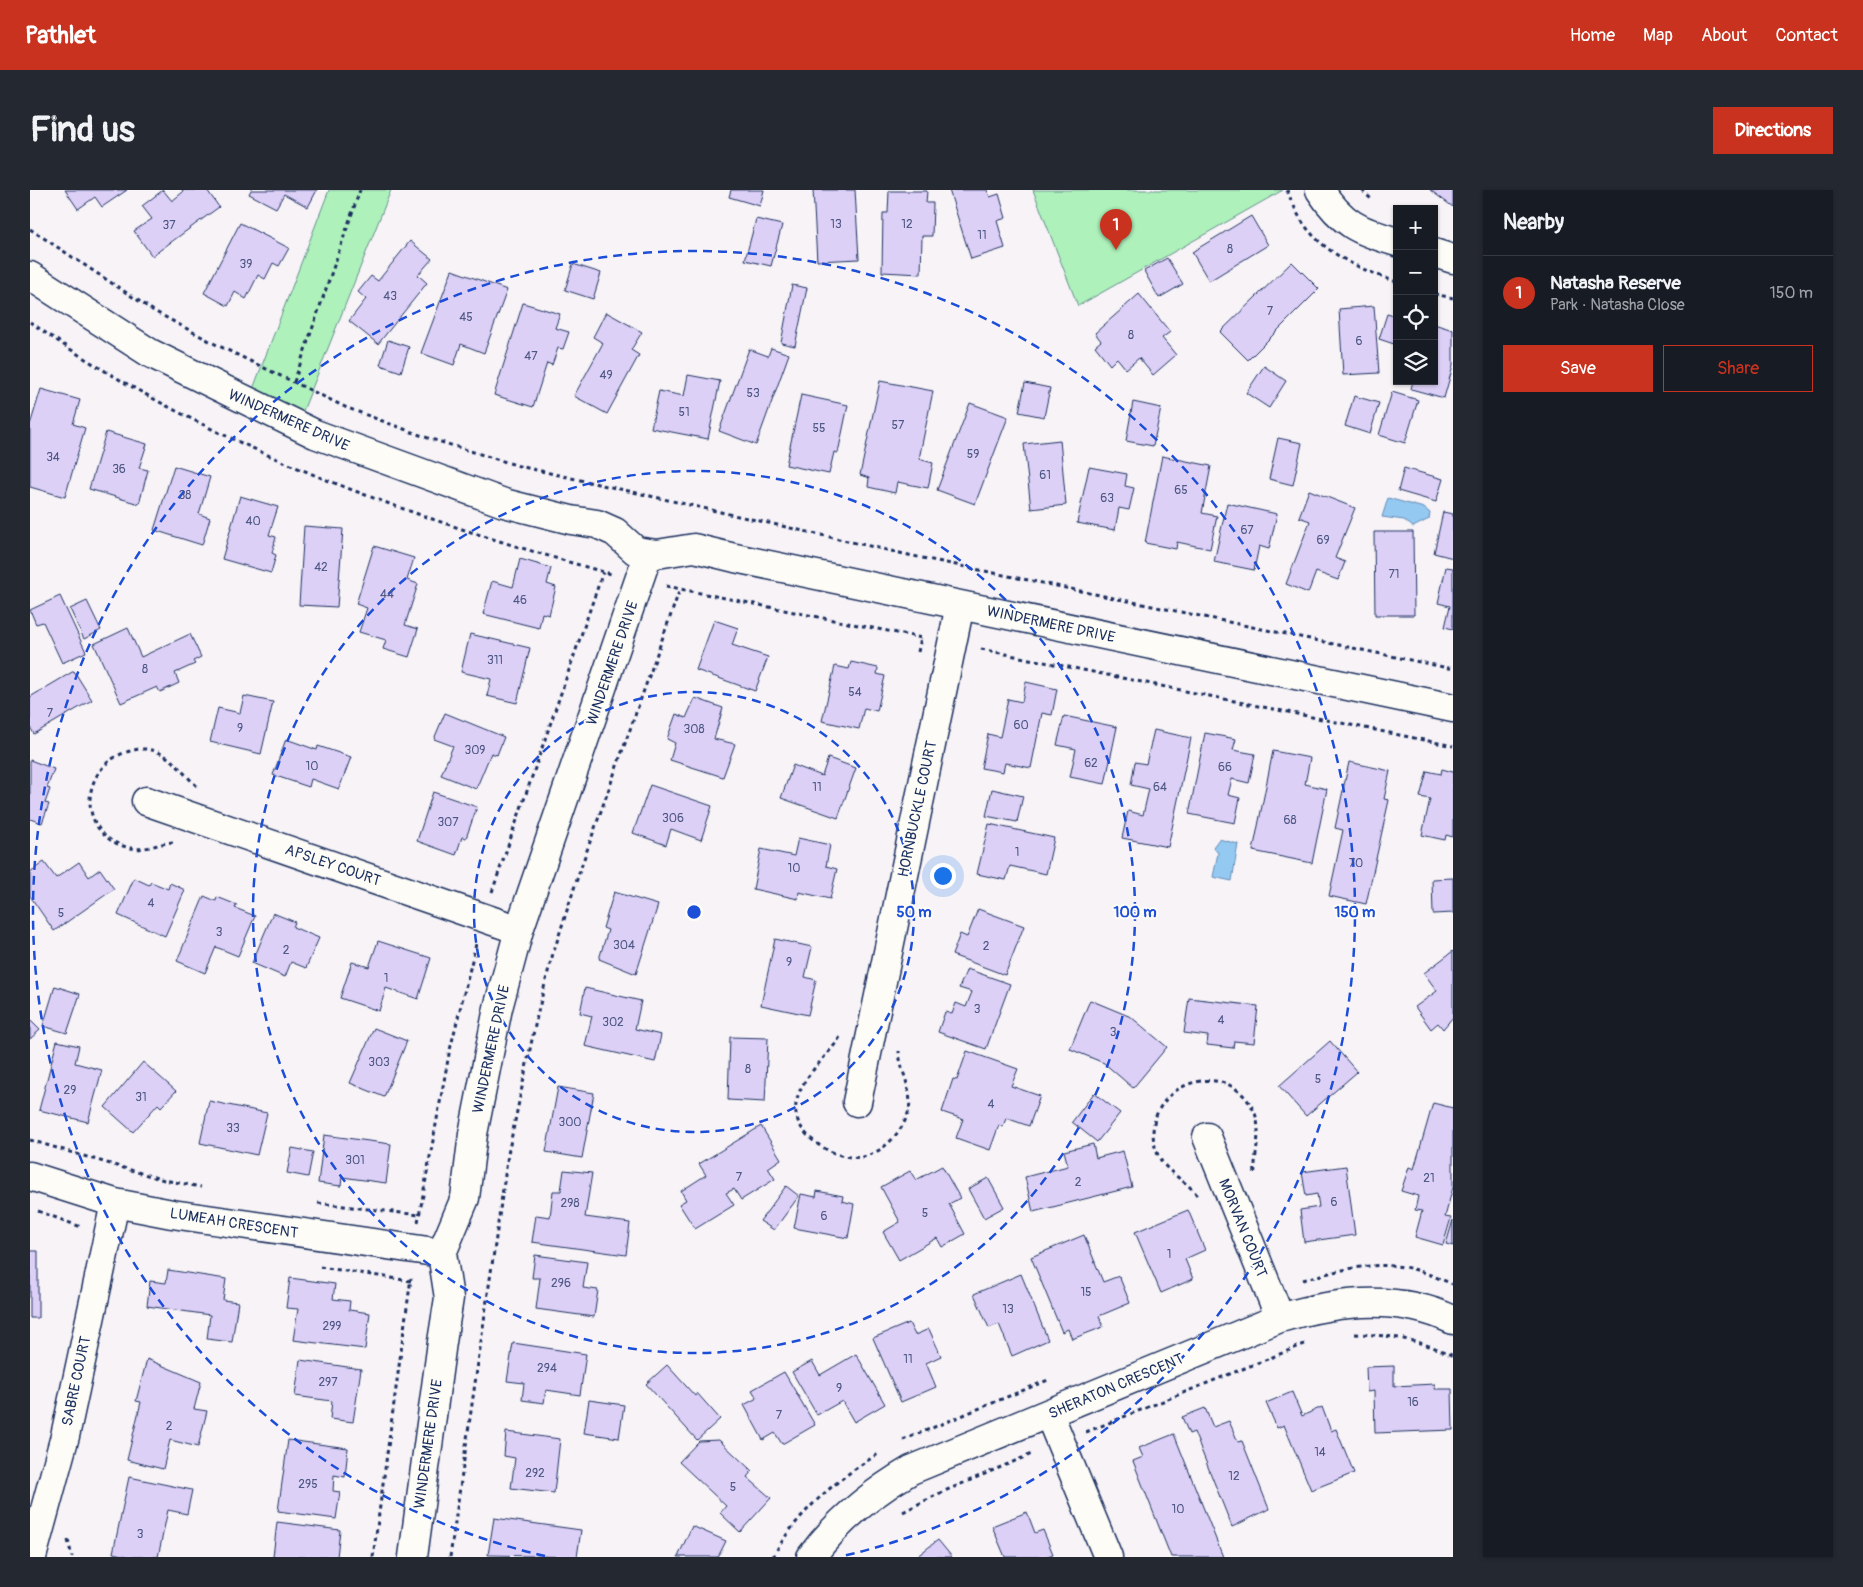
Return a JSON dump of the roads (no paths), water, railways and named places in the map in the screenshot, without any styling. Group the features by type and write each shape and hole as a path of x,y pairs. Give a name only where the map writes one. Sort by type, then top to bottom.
{"street":[{"path":"1320,190 1332,208 1345,222 1361,231 1393,241"},
{"path":"1438,254 1453,259"},
{"name":"WINDERMERE DRIVE","path":"30,276 150,352 316,434 504,503 597,524 615,532 630,547 648,554 685,549 704,550 1453,708"},
{"name":"WINDERMERE DRIVE","path":"413,1557 448,1311 449,1298 442,1253 465,1198 468,1164 498,1008 520,930 648,554"},
{"name":"HORNBUCKLE COURT","path":"856,1102 960,605"},
{"name":"APSLEY COURT","path":"146,801 520,930"},
{"name":"MORVAN COURT","path":"1207,1137 1280,1318"},
{"name":"LUMEAH CRESCENT","path":"30,1176 115,1203 224,1223 442,1253"},
{"name":"SABRE COURT","path":"32,1557 65,1436 115,1203"},
{"name":"SHERATON CRESCENT","path":"811,1557 837,1524 884,1486 911,1470 1280,1318 1336,1305 1390,1302 1430,1310 1453,1320"},
{"path":"1050,1414 1108,1557"}],"water":[{"path":"1388,498 1424,508 1430,513 1429,519 1413,527 1404,520 1382,517"},
{"path":"1219,839 1238,844 1232,881 1213,877 1218,853 1213,847"}],"place":[{"name":"Natasha Reserve","path":"1116,250"}]}
